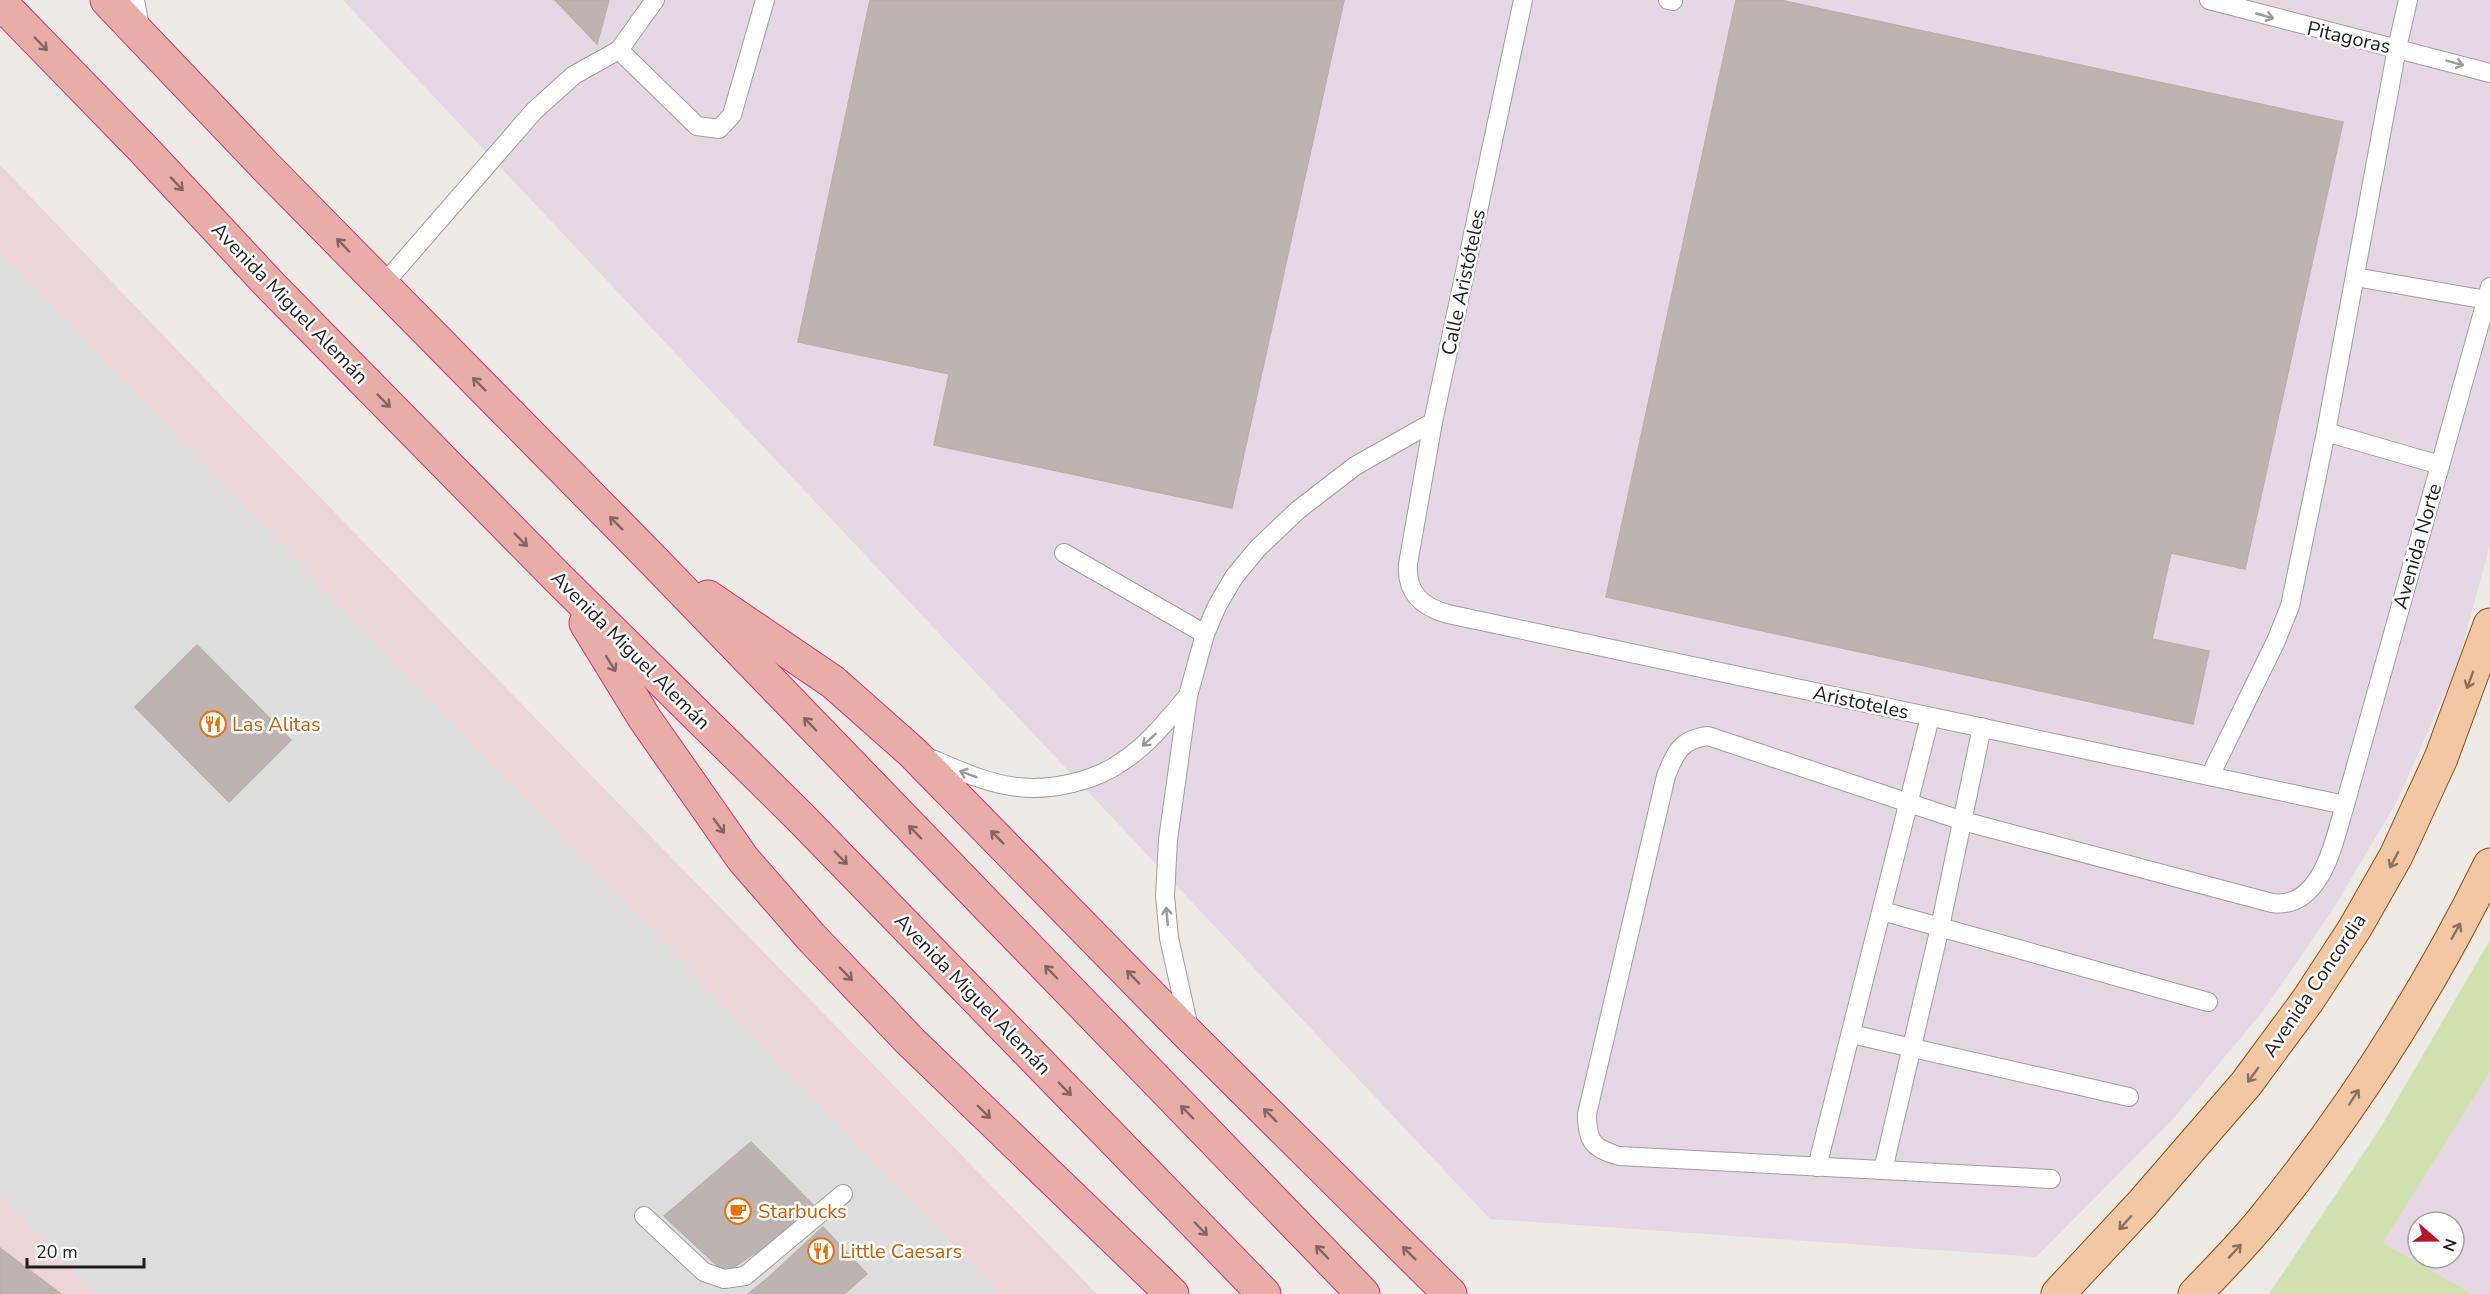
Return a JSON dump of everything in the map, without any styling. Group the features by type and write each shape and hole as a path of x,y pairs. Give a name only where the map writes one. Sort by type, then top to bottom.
{"highway":[{"path":"107,0 382,286 651,558 1363,1294"},
{"name":"Avenida Miguel Alemán","path":"0,2 145,151 270,285 558,578 800,817 1264,1294"},
{"path":"651,558 834,682 912,752 1190,1036 1450,1294"},
{"path":"558,578 645,719 743,859 811,937 910,1041 1172,1294"}],"main road":[{"name":"Avenida Concordia","path":"2058,1294 2142,1204 2246,1084 2308,1000 2355,928 2396,856 2441,758 2490,625"},
{"path":"2195,1294 2262,1221 2344,1113 2410,1011 2490,865"}],"lane":[{"path":"135,0 142,37"},
{"path":"382,286 534,111 574,75 619,50 655,0"},
{"path":"619,50 697,126 719,129 732,115 765,0"},
{"name":"Calle Aristóteles","path":"1408,564 1433,422 1523,0"},
{"name":"Pitagoras","path":"2209,0 2282,21 2490,73"},
{"path":"2210,776 2276,642 2290,606 2326,432 2397,48 2408,0"},
{"path":"2355,277 2488,294"},
{"name":"Avenida Norte","path":"1817,1167 1619,1156 1601,1151 1591,1141 1587,1129 1587,1114 1666,776 1672,759 1682,745 1694,737 1708,736 1963,821 2281,904 2299,900 2310,890 2319,876 2328,857 2345,805 2488,294"},
{"path":"1190,1036 1169,938 1165,896 1168,840 1188,696 1205,634 1217,606 1234,578 1258,548 1298,510 1355,466 1433,422"},
{"path":"2326,432 2440,465"},
{"path":"1064,553 1205,634"},
{"name":"Aristoteles","path":"1408,564 1407,576 1411,590 1418,600 1431,609 2345,805"},
{"path":"912,752 978,777 1018,787 1059,785 1089,777 1122,763 1156,732 1188,696"},
{"path":"1930,717 1817,1167 2051,1179"},
{"path":"1883,1170 1940,927 1982,727"},
{"path":"1882,911 2208,1002"},
{"path":"1851,1034 2129,1097"},
{"path":"644,1216 704,1272 724,1279 745,1276 843,1194"}],"shaded area":[{"path":"343,0 2490,0 2490,545 2457,666 2397,801 2332,911 2263,1011 2172,1120 2036,1257 1490,1219"},
{"path":"0,165 230,405 1097,1294 0,1294"},
{"path":"0,251 1001,1294 97,1294 0,1196"},
{"path":"2490,1072 2490,1294 2473,1294 2431,1270 2466,1270 2466,1210 2406,1210 2406,1256 2383,1243"}],"green space":[{"path":"2490,940 2490,1072 2383,1243 2406,1256 2406,1270 2431,1270 2473,1294 2269,1294 2381,1127"}],"building":[{"path":"555,0 609,0 597,44"},
{"path":"870,0 1344,0 1232,508 934,445 949,374 798,342"},
{"path":"1736,0 1780,0 2343,122 2245,569 2171,553 2152,639 2209,651 2193,724 1606,597"},
{"name":"Las Alitas","path":"197,645 291,740 229,802 135,707"},
{"name":"Starbucks","path":"751,1142 813,1205 764,1247 725,1273 664,1216"},
{"name":"Little Caesars","path":"823,1227 867,1274 844,1294 748,1294 769,1277"},
{"path":"0,1248 61,1294 0,1294"}],"place":[{"name":"Las Alitas","path":"213,724"},
{"name":"Starbucks","path":"738,1211"},
{"name":"Little Caesars","path":"821,1251"}]}
